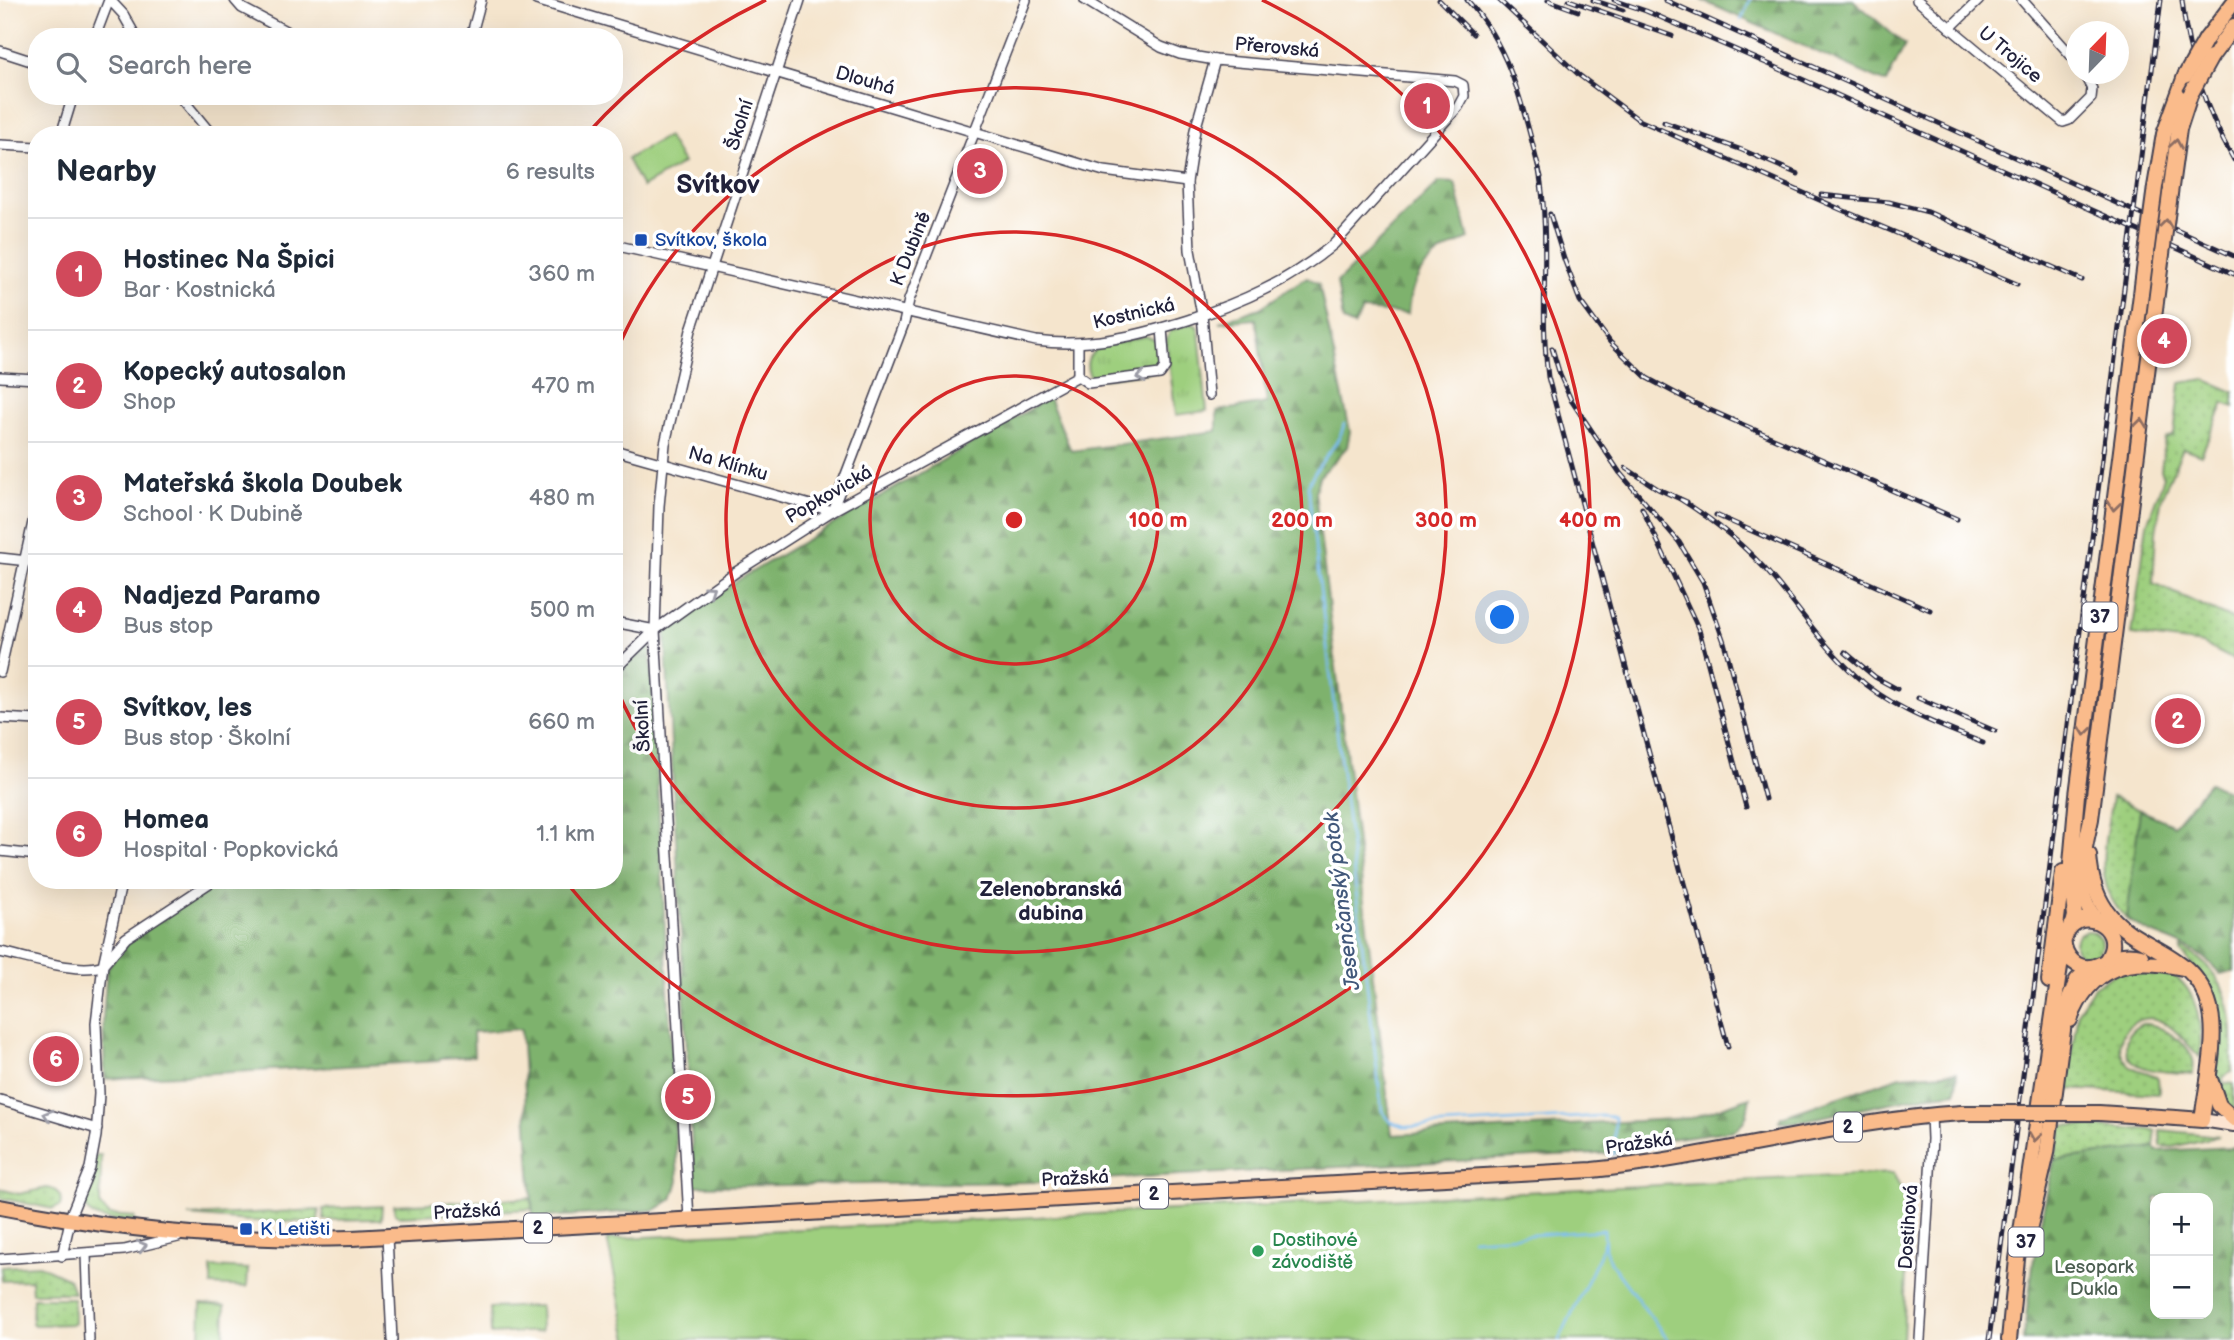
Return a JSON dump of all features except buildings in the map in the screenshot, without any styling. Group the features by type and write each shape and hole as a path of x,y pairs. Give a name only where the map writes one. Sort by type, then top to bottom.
{"main road":[{"name":"37","path":"2044,1080 2054,936 2077,795 2147,247 2164,134 2185,76 2206,39 2234,2"},
{"name":"37","path":"2111,937 2107,928 2089,911 2081,880 2170,194 2179,129 2190,95 2211,57 2234,26"},
{"name":"37","path":"2009,1340 2017,1259 2064,945 2067,931 2075,916 2070,875 2077,795"},
{"path":"2091,819 2090,871 2106,911 2131,935 2164,950 2185,969 2198,982 2210,1006 2212,1031 2202,1121"},
{"path":"2073,924 2086,919 2099,922"},
{"path":"2111,937 2125,944 2160,953 2185,969"},
{"path":"2106,959 2112,948 2111,937"},
{"path":"2064,945 2067,956 2075,964 2091,967"},
{"path":"2106,959 2118,955 2137,955 2167,961 2185,969"},
{"name":"37","path":"2013,1311 2047,1153 2069,997 2080,977 2106,959"},
{"path":"2060,1055 2077,1002 2102,976 2115,968 2135,962 2165,964 2185,969"},
{"path":"2208,1071 2213,1094 2219,1105 2234,1119"},
{"name":"Pražská","path":"0,1207 69,1220 197,1235 307,1239 1592,1170 1695,1156 1874,1122 1962,1113 2086,1113 2176,1118 2234,1125"}],"street":[{"path":"99,28 110,0 131,28"},
{"path":"235,0 242,8 280,28"},
{"path":"473,28 481,0"},
{"name":"Dlouhá","path":"536,0 1104,171 1187,182"},
{"name":"Školní","path":"689,1219 655,630 656,535 663,463 681,366 800,0"},
{"name":"K Dubině","path":"832,511 907,313 909,300 1026,0"},
{"name":"Přerovská","path":"1085,0 1161,47 1180,54 1215,60 1455,81 1464,87 1463,99"},
{"name":"U Trojice","path":"1917,0 2063,122 2069,120 2091,98 2089,84"},
{"path":"1950,28 1979,0"},
{"path":"2022,0 2066,49"},
{"path":"0,51 28,60"},
{"path":"1209,395 1202,315 1190,250 1187,182 1195,130 1215,60"},
{"name":"Kostnická","path":"623,247 1036,341 1078,344 1113,340 1162,328 1252,297 1277,285 1314,261 1334,244 1463,99"},
{"path":"64,126 70,105"},
{"path":"187,105 205,126"},
{"path":"0,145 28,147"},
{"path":"1078,344 1078,376 1088,383 1160,374 1165,367 1162,328"},
{"name":"Popkovická","path":"623,661 655,630 736,572 832,511 1078,376"},
{"path":"0,377 28,379"},
{"name":"Na Klínku","path":"623,452 832,511"},
{"path":"0,673 28,547"},
{"path":"0,558 28,561"},
{"path":"623,624 655,630"},
{"path":"0,718 28,720"},
{"path":"0,851 28,854"},
{"path":"62,1256 69,1220 90,1168 97,1129 99,1094 96,1023 103,965 120,889"},
{"path":"0,952 94,969 103,965 126,938 200,889"},
{"path":"0,1100 97,1129"},
{"name":"Dostihová","path":"1920,1340 1932,1139 1931,1115"},
{"path":"0,1259 124,1250 175,1237 197,1235"},
{"path":"387,1236 392,1340"},
{"path":"86,1254 89,1340"}],"green space":[{"path":"1701,0 1853,0 1905,45 1886,83"},
{"path":"667,136 683,163 642,187 627,159"},
{"path":"1439,182 1455,183 1469,239 1444,251 1425,266 1413,287 1408,314 1362,310 1354,326 1343,321 1337,282"},
{"path":"1307,277 1319,284 1350,431 1347,447 1319,477 1315,492 1392,1135 1691,1118 1750,1097 1742,1123 1735,1130 1669,1139 1616,1153 1041,1182 694,1186 665,628 743,577 1049,398 1071,451 1217,431 1217,411 1267,403 1256,319 1219,322 1260,308"},
{"path":"1191,323 1197,326 1199,332 1207,411 1176,415 1166,341 1170,331"},
{"path":"1146,336 1159,342 1161,364 1158,371 1099,379 1090,376 1087,365 1089,357 1096,350"},
{"path":"2204,379 2234,392 2234,407 2224,403 2201,455 2183,448 2162,496 2156,532 2153,583 2234,620 2234,660 2203,644 2132,635 2147,524 2164,477 2161,470 2165,439 2174,435 2180,383"},
{"path":"650,641 678,1181 672,1199 655,1210 533,1218 521,1029 473,1032 474,1056 440,1058 439,1061 105,1079 103,1016 107,970 118,951 141,930 203,889 623,889 623,667"},
{"path":"2209,783 2233,793 2234,972 2220,974 2198,954 2127,919 2140,810 2174,825"},
{"path":"2112,797 2140,810 2127,919 2115,906 2104,877 2104,846"},
{"path":"2088,931 2097,935 2101,944 2097,953 2088,957 2079,953 2075,944 2079,935"},
{"path":"2182,948 2212,971 2227,1000 2232,1034 2232,1071 2223,1078 2223,1083 2234,1084 2234,1110 2222,1096 2215,1079 2206,994 2197,972 2181,952"},
{"path":"2124,968 2163,971 2184,985 2191,995 2199,1020 2200,1057 2168,1026 2147,1018 2132,1024 2126,1030 2120,1044 2121,1052 2132,1067 2158,1078 2159,1094 2066,1089 2078,1011 2094,987"},
{"path":"2142,1024 2155,1026 2178,1039 2193,1059 2193,1074 2152,1070 2134,1062 2128,1055 2126,1042 2131,1032"},
{"path":"1957,1072 1956,1092 1796,1122 1779,1121 1781,1117 1901,1076"},
{"path":"2063,1125 2156,1130 2154,1147 2054,1160"},
{"path":"2160,1130 2219,1136 2173,1147 2161,1146"},
{"name":"Lesopark Dukla","path":"2154,1147 2157,1151 2234,1147 2234,1340 2023,1340 2036,1243 2054,1160"},
{"path":"96,1155 101,1155 100,1206 110,1215 134,1217 136,1223 102,1219 88,1212 83,1197"},
{"name":"Dostihové závodiště","path":"1893,1173 1909,1206 1903,1340 628,1340 607,1239"},
{"path":"47,1188 58,1194 61,1199 60,1206 53,1209 0,1198 0,1189 19,1194"},
{"path":"531,1198 532,1209 400,1216 395,1214 394,1205"},
{"path":"382,1206 381,1219 324,1220 323,1209"},
{"path":"319,1210 318,1222 249,1221 188,1216"},
{"path":"39,1265 69,1279 74,1293 32,1293 31,1280 2,1281 1,1267"},
{"path":"211,1267 248,1269 247,1287 211,1285"},
{"path":"33,1298 73,1298 74,1324 34,1325"},
{"path":"201,1304 225,1306 224,1340 200,1340"},
{"path":"540,1306 541,1331 491,1334 490,1308"}],"waterway":[{"name":"Jesenčanský potok","path":"1741,20 1750,0"},
{"name":"Jesenčanský potok","path":"1344,424 1308,486 1382,1111 1391,1122 1407,1127 1615,1117 1614,1155"},
{"name":"Jesenčanský potok","path":"1472,1239 1604,1230 1605,1249 1610,1262 1668,1340"},
{"path":"1559,1340 1604,1241"}],"railway":[{"path":"1439,0 1473,34"},
{"path":"1467,0 1483,19 1506,61 1522,106 1541,177"},
{"path":"1499,0 1579,75 1639,120 2017,284"},
{"path":"1548,0 1578,11"},
{"path":"1569,0 1672,36"},
{"path":"1593,0 1623,10"},
{"path":"1614,0 1646,11 1773,66 2234,274"},
{"path":"1665,0 2234,256"},
{"path":"1989,1340 2161,0"},
{"path":"2182,0 2199,83 2214,122 2234,160"},
{"path":"1664,122 1742,150 1798,174"},
{"path":"1539,170 1544,221 1544,325 1548,377 1728,1047"},
{"path":"1821,195 1889,202 1928,212 2082,280"},
{"path":"1550,214 1580,301 1610,342 1647,378 1694,403 1957,519"},
{"path":"1552,348 1571,400 1620,473 1679,542 1703,582 1724,642 1765,799"},
{"path":"1626,468 1658,489 1687,502"},
{"path":"1680,499 1718,525 1752,555 1833,653 1870,688 1916,715 1983,743"},
{"path":"1642,508 1699,630 1746,807"},
{"path":"1716,515 1930,610"},
{"path":"1845,652 1875,677 1897,689"},
{"path":"1918,698 1995,731"}],"place":[{"name":"Hostinec Na Špici","path":"1427,106"},
{"name":"Mateřská škola Doubek","path":"980,171"},
{"name":"Svítkov, škola","path":"641,240"},
{"name":"Nadjezd Paramo","path":"2164,341"},
{"name":"Kopecký autosalon","path":"2178,721"},
{"name":"Homea","path":"56,1059"},
{"name":"Svítkov, les","path":"688,1097"},
{"name":"K Letišti","path":"246,1229"},
{"name":"Dostihové závodiště","path":"1258,1251"}],"district":[{"name":"Svítkov","path":"718,185"},
{"name":"Zelenobranská dubina","path":"1051,901"}]}
